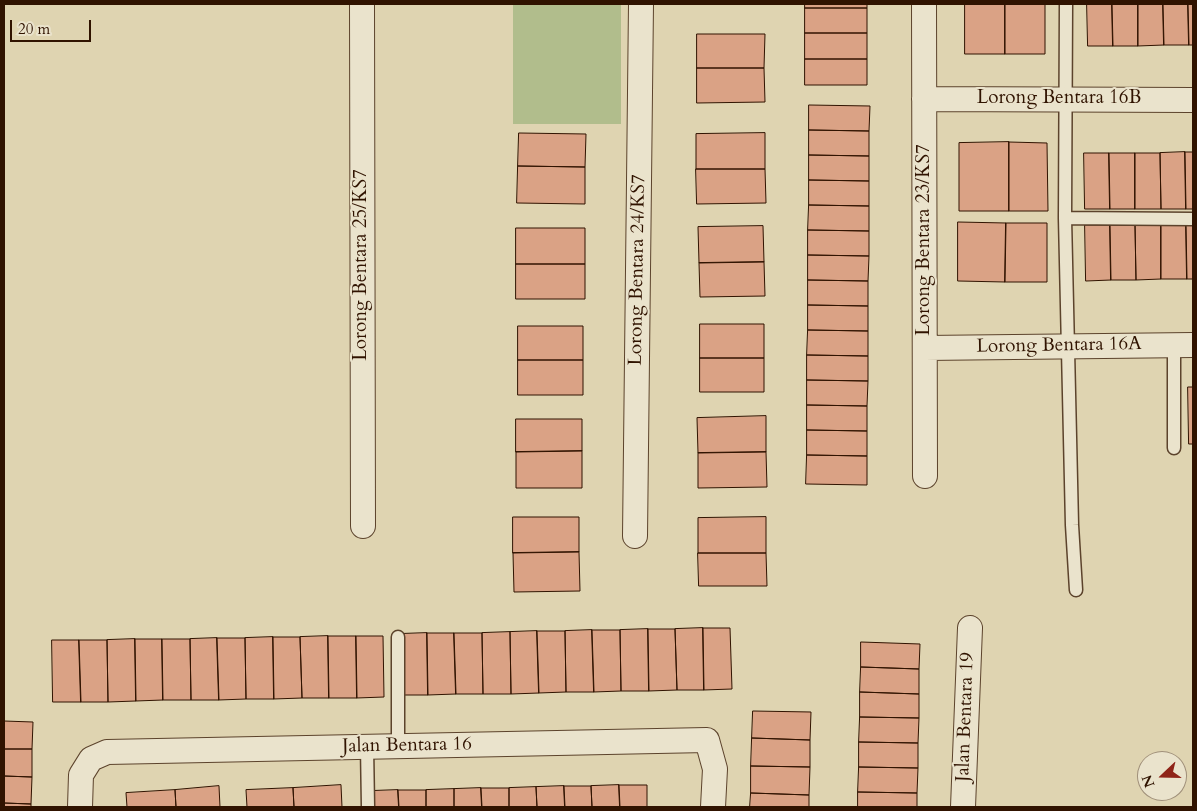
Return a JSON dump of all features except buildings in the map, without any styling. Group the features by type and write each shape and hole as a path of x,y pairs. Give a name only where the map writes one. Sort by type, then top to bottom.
{"street":[{"name":"Lorong Bentara 25/KS7","path":"362,4 363,526"},
{"name":"Lorong Bentara 24/KS7","path":"635,536 641,4"},
{"name":"Lorong Bentara 23/KS7","path":"924,4 925,476"},
{"name":"Lorong Bentara 16B","path":"924,99 1193,100"},
{"name":"Lorong Bentara 16A","path":"925,348 1184,345"},
{"name":"Jalan Bentara 19","path":"963,807 970,628"},
{"name":"Jalan Bentara 16","path":"80,807 81,775 91,759 107,752 707,740 715,769 713,807"}],"lane":[{"path":"1066,4 1065,218 1072,525 1076,590"},
{"path":"1065,218 1193,219"},
{"path":"1174,448 1184,345"},
{"path":"398,637 398,746"},
{"path":"367,746 368,807"}],"green space":[{"path":"513,4 621,4 621,124 513,124"}]}
